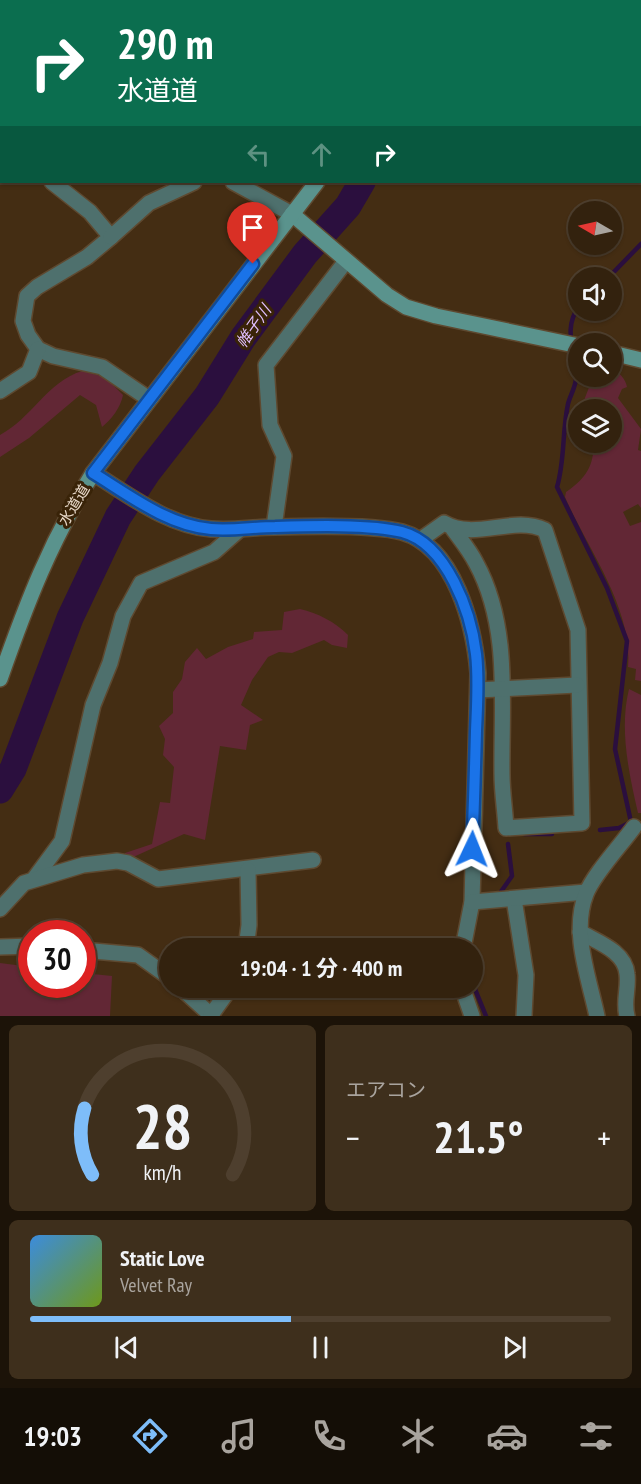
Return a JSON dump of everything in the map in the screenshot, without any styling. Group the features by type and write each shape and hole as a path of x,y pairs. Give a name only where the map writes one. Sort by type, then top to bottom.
{"street":[{"path":"53,183 90,212 111,237"},
{"path":"149,399 102,367 53,356 38,350 28,335 23,321 27,296 37,287 87,257 149,203 192,183"},
{"path":"235,183 292,214 387,295 406,306 436,316 568,344"},
{"name":"水道道","path":"0,679 43,564 62,523 93,473 316,183"},
{"path":"274,527 284,456 270,425 266,365 343,259"},
{"path":"0,391 29,372 38,350"},
{"path":"622,355 641,360"},
{"path":"93,473 157,512 186,524 211,530 274,527 380,529 403,532 420,540 451,573 466,611 476,651 478,690 470,869 472,902 465,938"},
{"path":"420,540 444,523 453,529 477,563 489,594 499,634 503,689 502,776 506,828 582,823 580,708 577,685 578,630 545,530 533,524 453,529"},
{"path":"34,879 62,841 93,705 110,663 123,616 134,593 141,583 214,552 240,529"},
{"path":"478,690 577,685"},
{"path":"597,1016 580,932 580,913 586,892 634,827"},
{"path":"0,909 24,883 83,865 117,861 128,863 158,879 248,870 313,860"},
{"path":"247,938 248,870"},
{"path":"472,902 586,892"},
{"path":"514,898 526,975 524,1016"},
{"path":"580,932 620,955 627,973 624,1004 627,1016"},
{"path":"0,947 18,946"},
{"path":"96,951 138,955 159,970"},
{"path":"192,998 211,1016 223,998"},
{"path":"466,998 472,1016"}],"shaded area":[{"path":"82,371 105,377 123,395 118,409 109,421 102,427 96,405 80,395 29,438 0,457 0,435 11,428 59,383"},
{"path":"622,376 627,387 622,389 619,399 585,399 589,387 622,387"},
{"path":"622,403 641,429 638,450 641,451 641,508 638,504 623,512 630,526 641,522 641,681 635,680 636,669 628,667 628,645 624,623 616,601 565,497 566,492 587,472 593,453 622,453"},
{"path":"300,609 326,619 343,630 348,635 347,648 332,645 324,640 292,653 279,652 268,657 252,680 241,705 263,720 250,725 246,750 220,746 205,840 184,834 125,859 125,853 152,844 160,802 170,803 174,767 163,755 165,739 159,726 173,713 173,692 182,679 185,662 197,648 206,659 228,647 253,639 254,632 282,630 284,612"},
{"path":"629,689 641,695 641,813 638,813 626,751 625,720"},
{"path":"0,963 18,965 18,998 96,998 96,974 112,976 110,1016 0,1016"}],"waterway":[{"name":"帷子川","path":"0,790 13,769 70,618 118,517 147,473 207,396 243,338 305,254 348,206 361,183"},
{"path":"619,267 641,244"},
{"path":"572,321 571,341 576,381 566,414 557,487 607,588 627,641 615,749 631,822 619,828 600,830"},
{"path":"524,834 552,834"},
{"path":"500,893 512,876 508,844"},
{"path":"479,998 486,1016"}],"route":[{"path":"253,264 93,473 157,512 186,524 211,530 274,527 380,529 403,532 420,540 451,573 466,611 476,651 478,690 472,849"}]}
